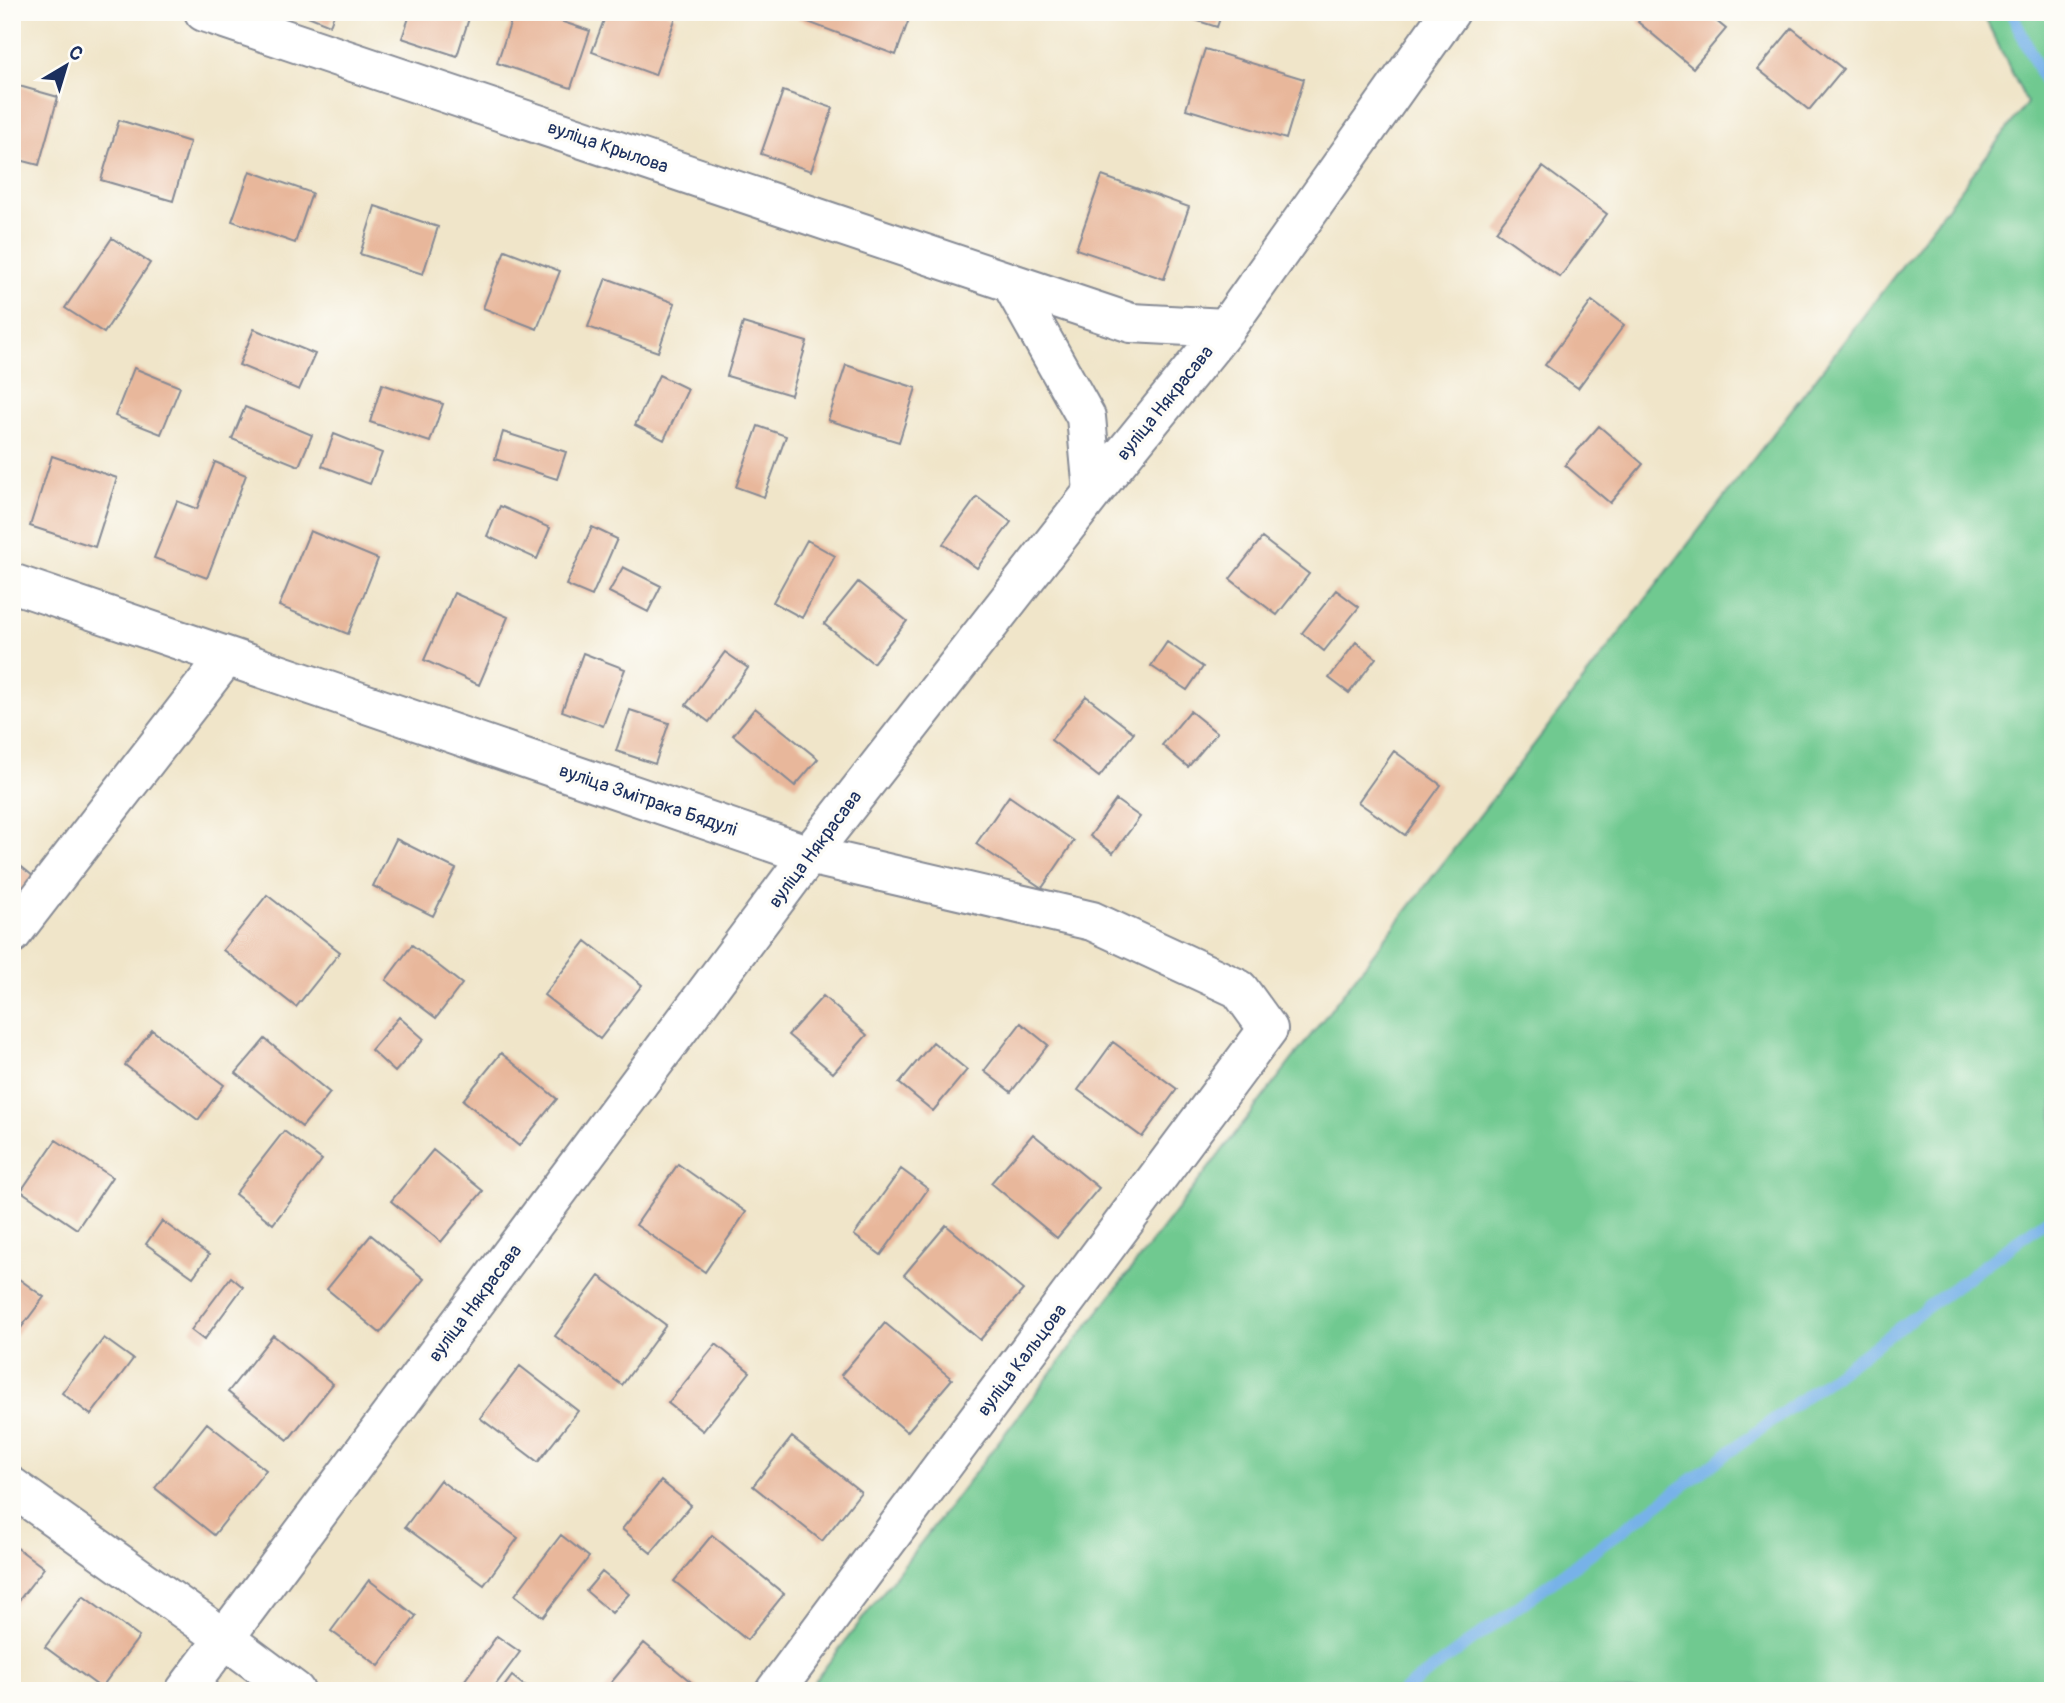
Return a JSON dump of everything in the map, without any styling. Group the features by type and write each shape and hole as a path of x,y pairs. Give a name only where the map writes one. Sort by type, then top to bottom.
{"street":[{"name":"вуліца Крылова","path":"204,12 1131,323 1226,328"},
{"name":"вуліца Някрасава","path":"185,1691 809,855 1093,492 1226,328 1450,12"},
{"path":"1011,283 1086,417 1093,492"},
{"name":"вуліца Змітрака Бядулі","path":"12,583 809,855 1092,921 1239,989 1268,1029"},
{"path":"12,934 226,657"},
{"name":"вуліца Кальцова","path":"775,1691 1268,1029"},
{"path":"12,1487 295,1691"}],"green space":[{"path":"1982,12 2053,12 2053,1691 807,1691 2027,103"}],"building":[{"path":"298,12 335,12 330,25"},
{"path":"411,12 471,12 457,56 402,38"},
{"path":"514,12 533,12 590,31 571,88 497,63"},
{"path":"607,12 665,12 676,17 655,75 592,52"},
{"path":"799,12 892,12 909,19 896,55 797,18"},
{"path":"1170,12 1222,12 1217,27"},
{"path":"1646,12 1705,12 1726,29 1693,68 1638,22"},
{"path":"1792,28 1843,69 1809,110 1758,69"},
{"path":"1205,49 1304,79 1286,139 1186,109"},
{"path":"12,84 58,97 39,165 12,158"},
{"path":"783,91 833,108 811,171 761,154"},
{"path":"119,120 190,142 173,201 101,180"},
{"path":"1543,167 1607,214 1560,277 1496,231"},
{"path":"250,171 312,193 295,243 232,221"},
{"path":"1102,176 1189,207 1164,279 1076,249"},
{"path":"375,206 438,227 423,274 360,254"},
{"path":"112,238 150,263 104,333 65,308"},
{"path":"505,250 560,271 537,329 483,308"},
{"path":"606,278 675,303 658,352 588,327"},
{"path":"1592,301 1624,325 1578,388 1545,365"},
{"path":"743,323 807,342 791,395 727,376"},
{"path":"254,329 315,354 299,390 239,365"},
{"path":"846,365 916,388 899,442 828,420"},
{"path":"134,368 180,387 161,434 115,416"},
{"path":"659,375 688,389 664,440 635,425"},
{"path":"382,384 443,404 430,442 370,422"},
{"path":"245,407 312,435 299,466 232,439"},
{"path":"758,426 786,436 764,497 736,487"},
{"path":"1599,426 1643,464 1610,503 1565,465"},
{"path":"503,432 566,452 557,479 495,459"},
{"path":"334,434 382,453 370,484 322,466"},
{"path":"52,456 117,478 95,547 30,526"},
{"path":"215,462 246,475 207,578 154,558 177,501 197,509"},
{"path":"977,497 1011,522 977,568 943,544"},
{"path":"500,506 550,528 537,559 487,536"},
{"path":"592,527 617,539 592,596 566,585"},
{"path":"310,531 378,559 348,634 279,606"},
{"path":"1262,538 1309,574 1277,615 1230,579"},
{"path":"807,540 835,556 802,618 773,602"},
{"path":"623,567 661,586 648,612 609,592"},
{"path":"858,582 907,621 873,663 824,624"},
{"path":"1336,590 1359,607 1324,651 1302,633"},
{"path":"454,593 508,617 479,685 424,660"},
{"path":"1167,642 1203,667 1187,690 1151,666"},
{"path":"1356,642 1376,658 1349,693 1329,678"},
{"path":"725,652 748,668 709,722 686,705"},
{"path":"583,653 625,669 603,726 562,711"},
{"path":"1086,696 1134,733 1099,777 1051,740"},
{"path":"755,708 818,759 795,786 733,735"},
{"path":"630,710 669,723 655,764 616,751"},
{"path":"1190,711 1217,733 1188,767 1162,745"},
{"path":"1394,751 1441,785 1405,835 1358,802"},
{"path":"1009,796 1074,841 1042,888 976,844"},
{"path":"1116,800 1140,817 1113,853 1090,836"},
{"path":"396,839 456,869 433,916 373,886"},
{"path":"12,859 34,877 12,903"},
{"path":"267,895 340,952 296,1007 223,950"},
{"path":"586,941 642,985 600,1039 544,995"},
{"path":"412,945 462,984 436,1018 386,980"},
{"path":"823,996 867,1035 833,1073 788,1035"},
{"path":"399,1017 424,1039 395,1072 371,1050"},
{"path":"1021,1023 1048,1045 1011,1092 984,1071"},
{"path":"152,1030 224,1085 198,1120 125,1065"},
{"path":"265,1039 330,1093 302,1127 236,1073"},
{"path":"933,1042 967,1070 933,1111 899,1083"},
{"path":"1113,1042 1177,1089 1142,1137 1078,1090"},
{"path":"501,1053 557,1099 519,1146 463,1100"},
{"path":"284,1131 322,1160 273,1224 235,1194"},
{"path":"1033,1134 1099,1188 1057,1238 991,1183"},
{"path":"56,1140 112,1177 77,1229 21,1191"},
{"path":"433,1150 483,1191 441,1242 391,1201"},
{"path":"678,1164 746,1212 705,1272 636,1225"},
{"path":"901,1169 928,1189 881,1255 854,1235"},
{"path":"162,1221 209,1255 193,1277 146,1244"},
{"path":"946,1225 1023,1290 980,1340 904,1275"},
{"path":"371,1235 424,1279 380,1333 327,1289"},
{"path":"12,1274 44,1297 12,1340"},
{"path":"599,1276 666,1325 622,1385 555,1336"},
{"path":"231,1277 243,1287 204,1340 191,1330"},
{"path":"885,1323 952,1379 907,1432 841,1375"},
{"path":"273,1335 333,1384 288,1440 228,1392"},
{"path":"104,1338 133,1359 91,1415 62,1393"},
{"path":"716,1344 750,1372 703,1431 668,1403"},
{"path":"520,1366 578,1411 538,1462 480,1418"},
{"path":"207,1423 266,1470 214,1535 155,1488"},
{"path":"792,1437 861,1492 822,1541 753,1486"},
{"path":"440,1480 518,1538 484,1585 405,1527"},
{"path":"661,1481 691,1505 651,1553 622,1529"},
{"path":"561,1535 589,1557 543,1617 515,1595"},
{"path":"712,1535 784,1594 747,1640 674,1581"},
{"path":"12,1544 44,1568 12,1609"},
{"path":"602,1572 629,1594 612,1613 586,1591"},
{"path":"369,1580 416,1616 379,1666 331,1631"},
{"path":"83,1596 139,1637 101,1688 45,1647"},
{"path":"497,1636 520,1652 491,1691 457,1691"},
{"path":"644,1643 702,1691 604,1691"},
{"path":"512,1676 531,1691 501,1691"}],"waterway":[{"path":"2011,12 2053,99"},
{"path":"1403,1691 2053,1215"}]}
